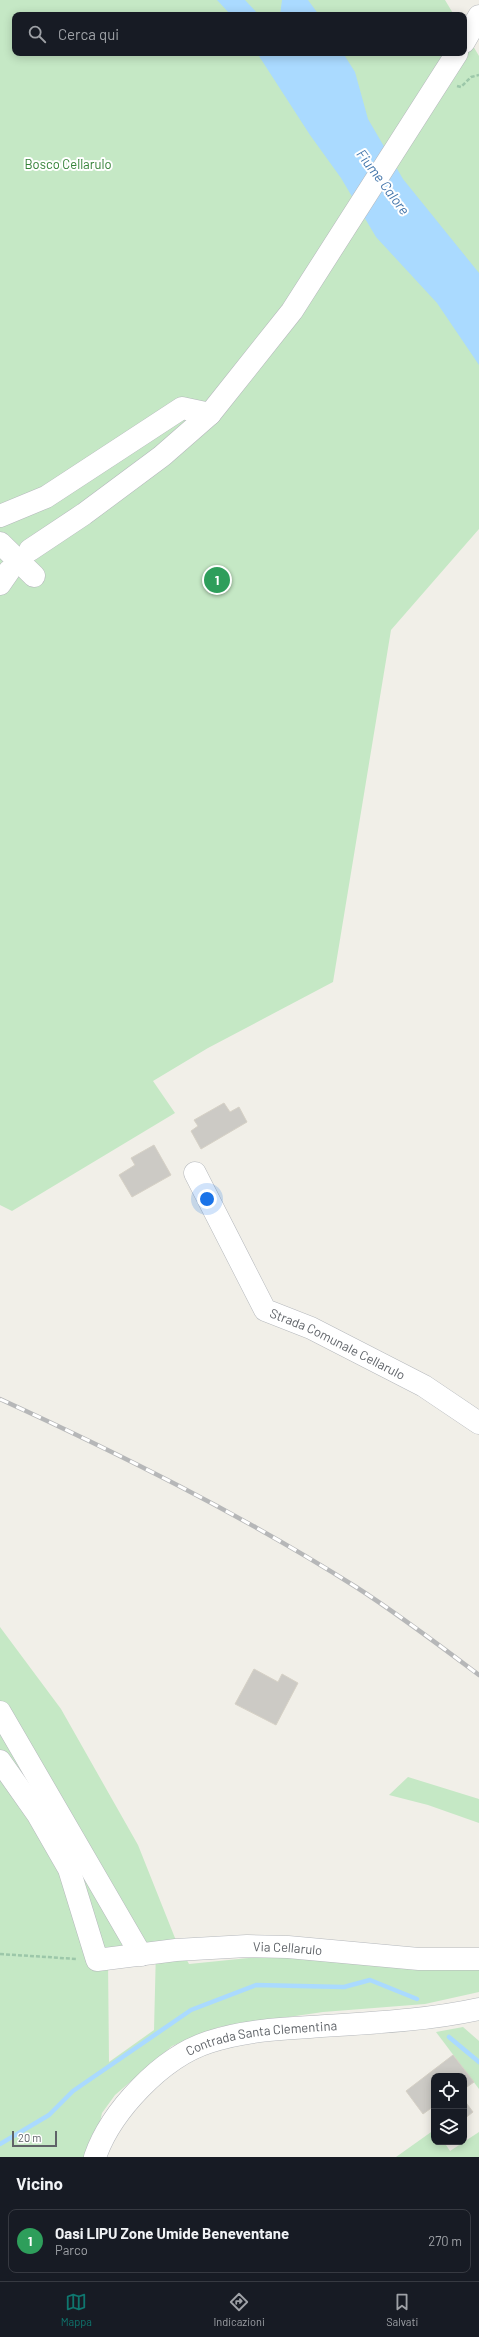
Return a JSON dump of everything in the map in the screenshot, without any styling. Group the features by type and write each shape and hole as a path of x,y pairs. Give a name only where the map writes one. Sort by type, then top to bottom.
{"street":[{"path":"467,37 479,16"},
{"path":"30,550 84,514 162,456 210,414 292,311 441,81 455,56"},
{"path":"0,516 46,497 182,408 210,414"},
{"path":"0,543 34,576"},
{"name":"Strada Comunale Cellarulo","path":"195,1173 266,1310 311,1328 424,1386 479,1423"},
{"path":"0,1712 141,1955"},
{"path":"0,1762 38,1815 69,1869 97,1960"},
{"name":"Via Cellarulo","path":"97,1960 176,1950 247,1946 288,1947 419,1959 479,1959"},
{"name":"Contrada Santa Clementina","path":"95,2157 113,2120 135,2093 168,2063 208,2042 259,2031 419,2019 479,2009"}],"path":[{"path":"0,1954 97,1960"}],"green space":[{"name":"Bosco Cellarulo","path":"0,0 445,0 452,12 12,12 12,56 467,56 467,36 479,56 479,529 391,630 333,982 208,1048 153,1081 175,1113 12,1211 0,1205"},
{"path":"0,1627 61,1709 138,1845 175,1938 189,1964 278,1955 479,1965 479,1992 425,2004 323,2012 219,2027 172,2046 115,2095 102,2113 98,2131 88,2157 0,2157","holes":["156,1949 154,2030 109,2062 108,1959"]},
{"path":"408,1777 479,1799 479,1823 428,1805 389,1795"},
{"path":"463,2027 479,2041 479,2089 467,2073 436,2032"},
{"path":"431,2132 431,2145 446,2145 450,2151 459,2145 467,2145 467,2140 479,2132 479,2157 396,2157"}],"water":[{"path":"217,0 245,0 256,12 228,12"},
{"path":"282,0 308,0 317,12 280,12"},
{"name":"Fiume Calore","path":"259,56 345,56 355,72 368,119 403,179 479,273 479,365 437,303 376,237 341,178 310,135"}],"building":[{"path":"224,1103 230,1112 239,1107 247,1122 201,1149 191,1131 198,1126 194,1120"},
{"path":"154,1145 171,1175 132,1197 119,1175 135,1165 131,1158"},
{"path":"254,1669 278,1682 282,1674 298,1683 276,1725 235,1704"},
{"path":"453,2055 467,2073 431,2073 431,2108 423,2114 406,2091"},
{"path":"467,2073 474,2082 467,2087"},
{"path":"467,2104 473,2112 467,2117"}],"waterway":[{"path":"0,2144 49,2115 73,2091 191,2010 256,1985 344,1987 370,1980 417,1999"},
{"path":"449,2037 479,2062"}],"railway":[{"path":"0,1399 136,1464 269,1535 372,1597 479,1675"}],"place":[{"name":"Oasi LIPU Zone Umide Beneventane","path":"217,580"}]}
